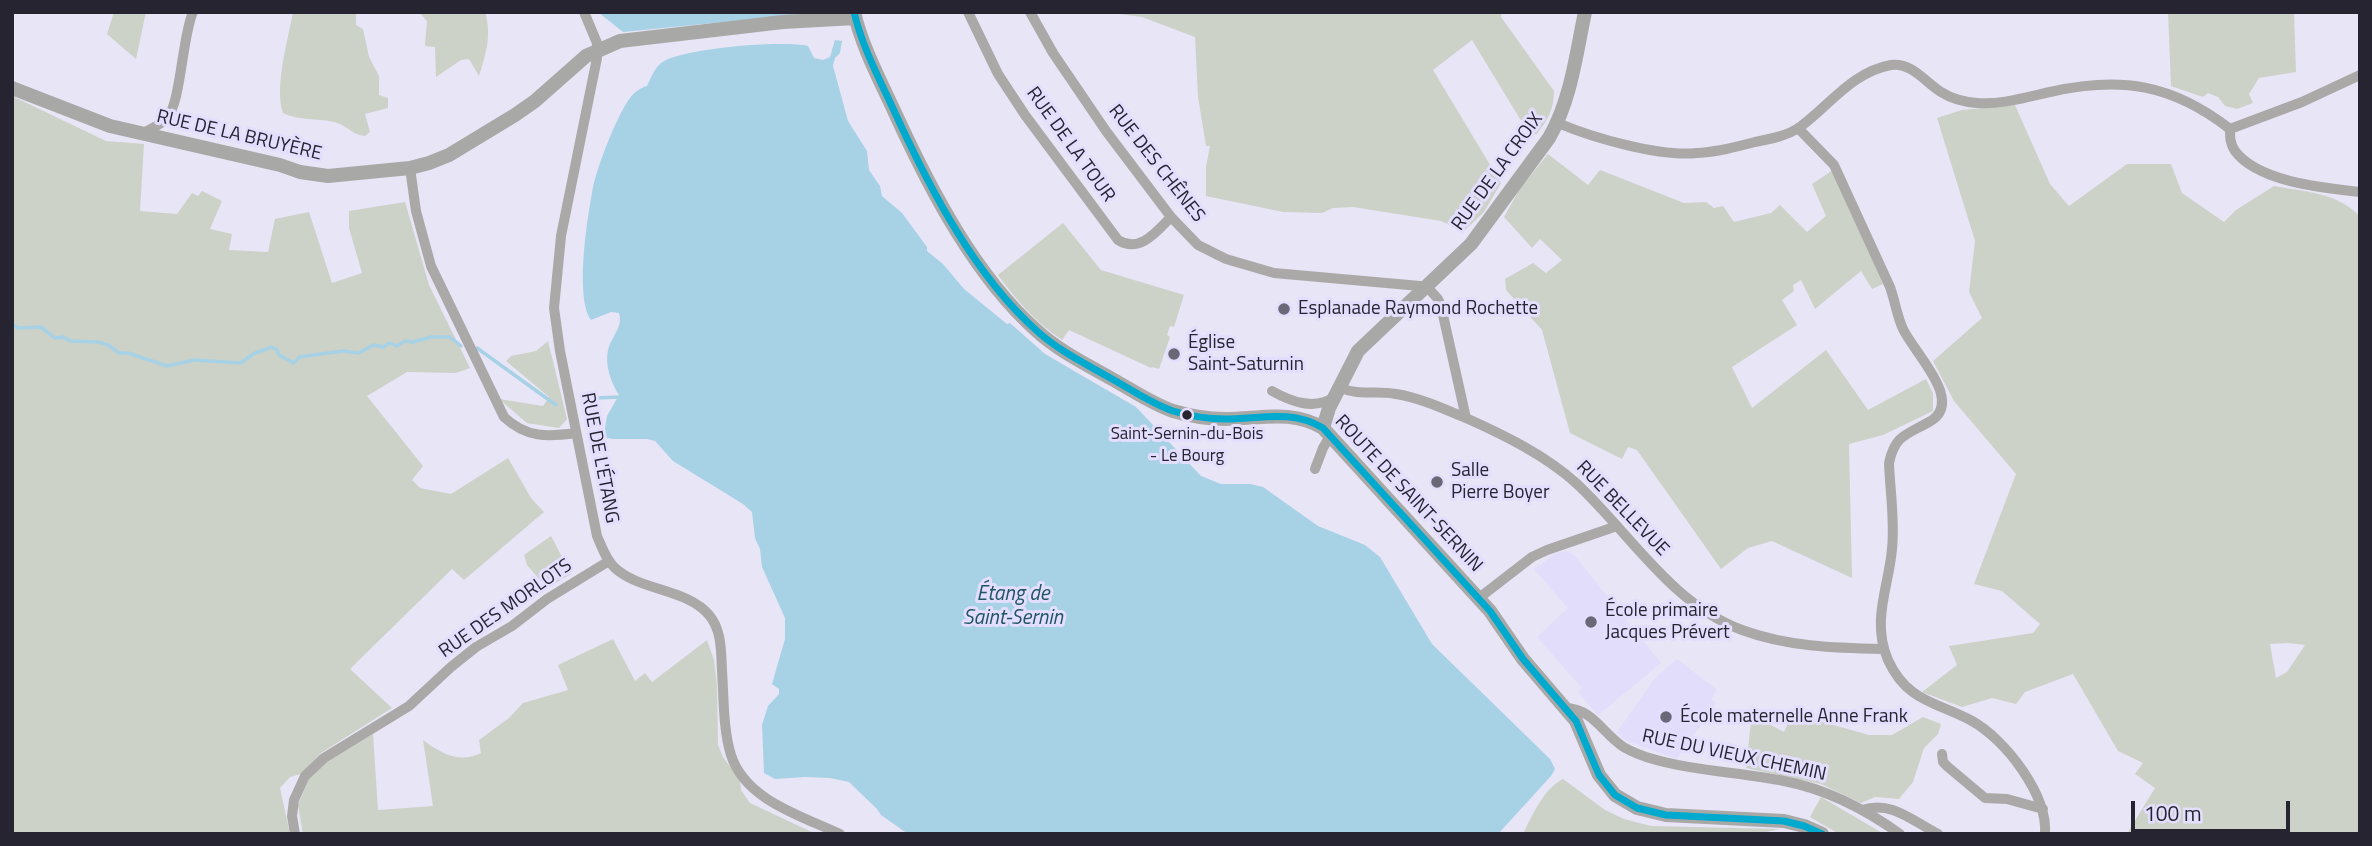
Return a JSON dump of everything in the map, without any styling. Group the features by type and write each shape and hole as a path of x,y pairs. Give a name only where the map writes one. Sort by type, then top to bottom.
{"street":[{"path":"142,134 164,121 170,114 179,81 187,25 193,12"},
{"path":"584,12 597,50"},
{"name":"RUE DE LA TOUR","path":"968,12 998,74 1025,115 1118,240 1129,244 1149,239 1171,217"},
{"name":"RUE DES CHÊNES","path":"1030,12 1053,53 1093,113 1171,217 1187,236 1212,254 1274,273 1394,282 1425,287"},
{"name":"RUE DE LA CROIX","path":"1326,429 1339,391 1362,346 1483,230 1544,146 1558,123 1585,12"},
{"name":"RUE DE LA BRUYÈRE","path":"12,88 110,126 300,172 328,176 410,168 449,155 536,101 574,66 597,50 620,41 855,15"},
{"name":"ROUTE DE SAINT-SERNIN","path":"855,15 883,87 933,192 996,285 1036,330 1076,358 1148,400 1174,411 1223,419 1279,415 1304,418 1326,429"},
{"name":"RUE DE L'ÉTANG","path":"597,50 561,236 554,291 556,328 576,433 597,536 609,561"},
{"path":"1558,123 1615,141 1678,153 1720,150 1776,137 1798,128 1849,85 1892,65 1910,68 1941,92 1952,97 1979,104 2098,85 2164,91 2198,106 2230,129"},
{"path":"2230,129 2302,102 2360,75"},
{"path":"1798,128 1824,153 1842,180 1897,303 1902,326 1938,385 1942,398 1940,413 1933,420 1903,435 1896,442 1889,463 1892,551 1882,596 1884,649 1891,667 1914,694 1927,703 1974,722 2003,746 2028,780 2043,809 2045,834"},
{"path":"2230,129 2230,141 2235,150 2255,166 2300,183 2360,192"},
{"path":"410,168 416,211 431,266 504,417 514,427 528,434 544,437 576,433"},
{"path":"1425,287 1438,299 1441,306 1466,418"},
{"path":"1272,391 1297,402 1304,418"},
{"name":"ROUTE DE SAINT-SERNIN","path":"1297,402 1326,402 1339,391"},
{"name":"RUE BELLEVUE","path":"1339,391 1384,392 1407,396 1466,418 1527,449 1561,470 1576,483 1646,561 1679,591 1709,612 1741,629 1774,640 1808,645 1884,649"},
{"name":"ROUTE DE SAINT-SERNIN","path":"1314,403 1326,429 1479,598 1523,659 1576,721 1599,775 1615,795 1644,810 1666,815 1784,821 1822,834"},
{"path":"1315,469 1323,448 1326,429"},
{"path":"1479,598 1532,557 1617,526"},
{"path":"609,561 629,577 694,603 709,614 717,629 721,646 726,734 732,758 746,782 767,799 840,834"},
{"name":"RUE DES MORLOTS","path":"295,834 292,816 294,800 305,776 324,758 409,706 476,647 609,561"},
{"name":"RUE DU VIEUX CHEMIN","path":"1566,708 1586,712 1622,746 1647,757 1689,767 1785,781 1827,793 1862,810 1900,834"},
{"path":"1942,754 1943,762 1985,798 2007,799 2043,809"},
{"path":"1862,810 1880,806 1891,808 1938,834"}],"shaded area":[{"path":"114,12 146,12 136,59 107,34"},
{"path":"293,12 356,12 356,25 363,29 369,57 379,76 379,95 388,98 388,108 365,114 370,132 365,136 334,122 283,113 281,77"},
{"path":"419,12 485,12 488,37 479,76 469,59 461,60 436,77 435,47 425,46 427,21"},
{"path":"1104,12 1502,12 1501,17 1554,91 1553,104 1547,120 1536,135 1520,119 1472,40 1433,70 1501,183 1484,212 1464,231 1441,221 1353,207 1333,208 1322,213 1283,212 1206,196 1206,167 1210,146 1206,146 1198,97 1195,37 1142,17"},
{"path":"2168,12 2294,12 2296,72 2259,78 2249,94 2253,103 2237,109 2225,106 2218,97 2208,93 2203,97 2171,86"},
{"path":"12,96 106,141 144,144 140,211 177,214 192,193 198,196 202,191 222,201 210,229 232,234 229,250 268,252 275,219 309,212 332,283 362,273 349,228 349,211 405,202 429,285 470,368 456,373 407,372 367,396 423,466 412,480 420,488 451,494 508,458 531,498 544,512 464,580 452,569 350,669 392,708 321,753 301,774 290,777 280,788 290,834 12,834"},
{"path":"2015,105 2050,184 2069,206 2127,164 2171,164 2182,193 2224,222 2236,210 2274,186 2330,198 2341,202 2360,216 2360,834 2131,834 2128,832 2155,788 2135,774 2143,763 2118,751 2073,674 2025,692 2016,704 1992,698 1962,707 1922,692 1957,665 1949,646 2033,633 2040,624 2002,591 1974,584 2016,474 1954,401 1933,361 1982,318 1969,292 1975,241 1937,118 1962,110","holes":["2270,644 2305,645 2287,672 2276,678"]},
{"path":"1548,154 1588,185 1600,170 1684,203 1706,202 1714,208 1723,206 1734,222 1771,213 1780,205 1807,232 1826,216 1812,184 1833,170 1883,284 1872,289 1861,271 1815,309 1801,280 1793,285 1794,291 1782,300 1797,325 1732,367 1752,408 1826,350 1868,410 1926,379 1933,393 1933,411 1883,435 1849,444 1852,578 1772,541 1748,548 1721,569 1637,450 1628,447 1622,459 1570,433 1542,330 1506,290 1505,279 1533,263 1546,273 1562,260 1540,239 1532,248 1504,217 1521,187"},
{"path":"1063,223 1101,270 1184,295 1174,327 1170,326 1167,335 1170,337 1159,369 1151,368 1069,330 1062,340 1027,310 998,275"},
{"path":"548,341 567,419 559,428 527,423 499,399 543,406 549,397 506,361 511,356 536,351"},
{"path":"551,536 571,574 547,588 527,565 524,555"},
{"name":"École primaire Jacques Prévert","path":"1567,551 1574,555 1661,663 1598,715 1578,692 1582,688 1537,637 1568,608 1534,569 1555,554"},
{"path":"613,639 635,681 645,673 652,682 707,640 714,660 717,685 718,745 723,757 740,780 741,790 750,803 816,834 303,834 298,805 309,779 323,764 373,734 378,810 433,806 423,740 450,756 465,757 481,753 479,740 509,718 523,703 568,690 558,665"},
{"name":"École maternelle Anne Frank","path":"1677,659 1717,690 1711,699 1716,703 1677,759 1625,740 1617,732 1656,677"},
{"path":"1761,716 1784,732 1789,721 1802,716 1869,735 1892,735 1923,717 1941,724 1938,734 1924,748 1913,782 1899,799 1875,797 1861,803 1821,784 1746,768 1751,721"},
{"path":"1563,779 1605,810 1624,819 1651,826 1779,829 1758,834 1523,834 1544,796"},
{"path":"1821,797 1884,834 1839,834 1810,817"}],"water":[{"path":"598,12 823,12 623,32"},
{"name":"Étang de Saint-Sernin","path":"835,40 842,41 840,53 833,66 848,121 867,151 869,170 880,186 882,196 902,213 927,247 927,251 943,264 964,289 1007,324 1010,323 1045,354 1136,407 1201,476 1221,484 1263,487 1318,526 1365,545 1380,557 1432,644 1550,759 1555,769 1551,776 1498,834 908,834 881,815 849,782 830,778 775,779 764,773 762,725 768,706 779,694 779,689 772,684 785,639 785,618 762,567 752,512 673,461 655,441 613,439 604,434 607,416 619,395 612,382 607,354 620,317 619,313 611,312 591,320 586,309 583,277 585,239 594,183 613,130 630,98 647,86 661,63 710,49 778,44 808,46 814,58 823,60 830,57"}],"waterway":[{"path":"12,324 18,328 41,327 55,338 98,342 119,353 128,353 167,366 194,360 241,363 253,354 272,347 279,355 294,363 299,357 343,351 359,353 373,345 383,347 390,343 397,346 405,341 413,342 431,337 450,337 461,346"},
{"path":"477,348 556,405"},
{"path":"597,398 619,397"}],"transit line":[{"path":"854,12 872,64 939,201 974,258 1015,309 1037,331 1073,357 1150,401 1173,411 1219,419 1287,417 1311,422 1323,428 1490,611 1523,659 1576,721 1599,775 1615,795 1637,808 1666,815 1784,821 1822,834"}],"place":[{"name":"Esplanade Raymond Rochette","path":"1284,309"},
{"name":"Église Saint-Saturnin","path":"1174,354"},
{"name":"Saint-Sernin-du-Bois - Le Bourg","path":"1187,415"},
{"name":"Salle Pierre Boyer","path":"1437,482"},
{"name":"École primaire Jacques Prévert","path":"1591,622"},
{"name":"École maternelle Anne Frank","path":"1666,717"}]}
